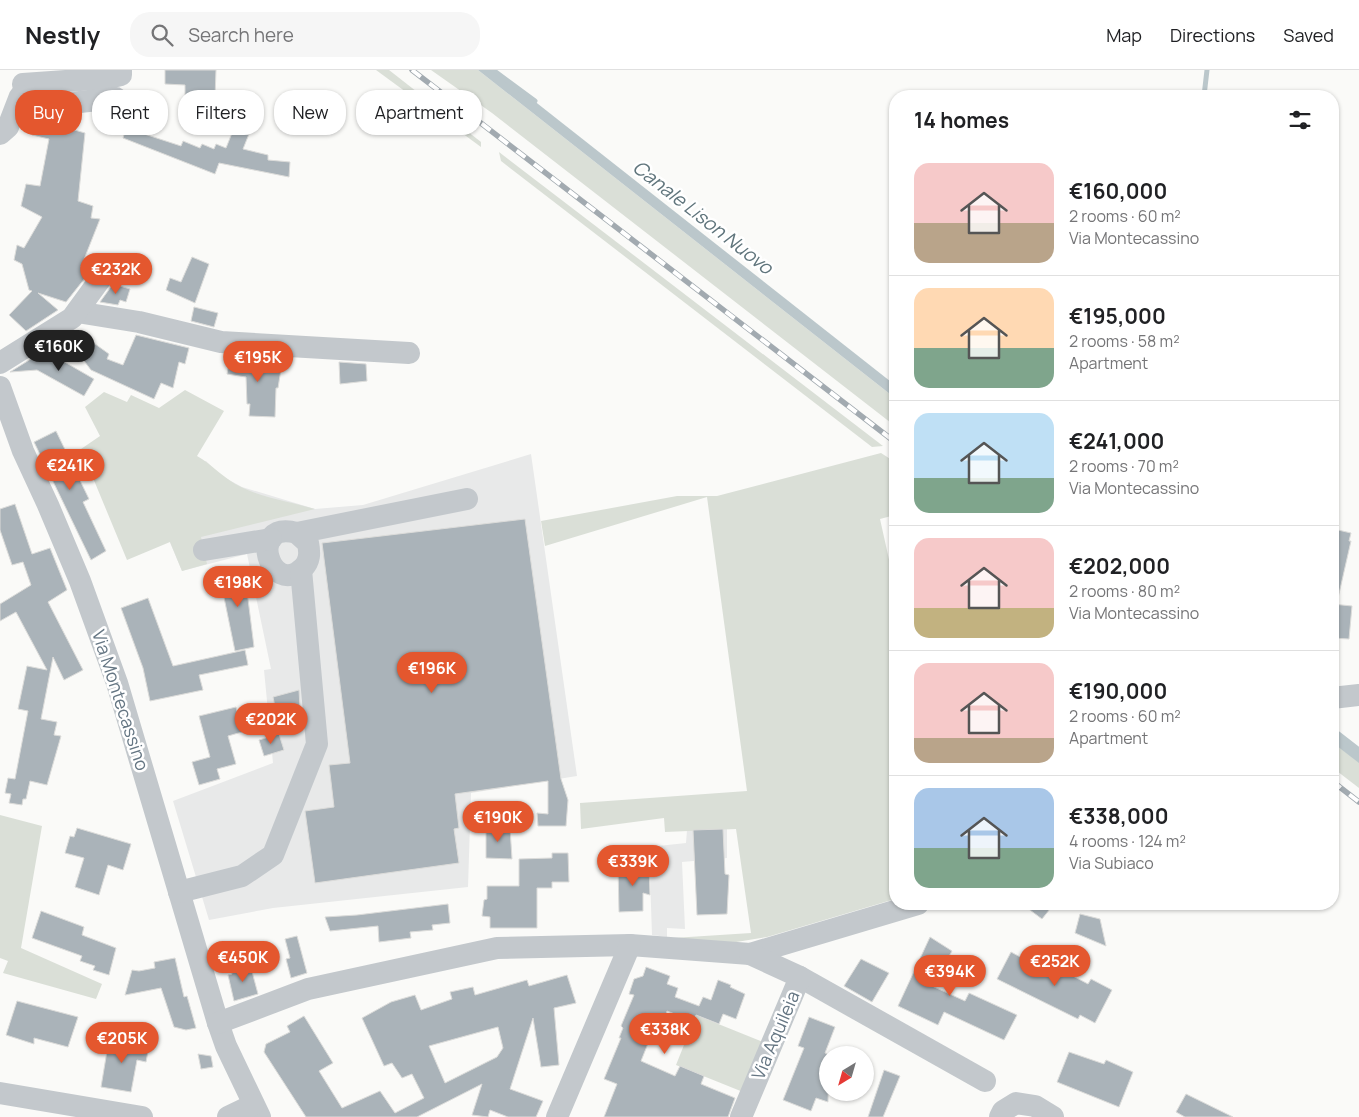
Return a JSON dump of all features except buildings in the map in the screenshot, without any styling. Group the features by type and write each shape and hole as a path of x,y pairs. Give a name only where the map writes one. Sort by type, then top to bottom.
{"street":[{"path":"21,90 25,77 108,78 121,75 121,70"},
{"path":"0,134 8,127 15,111"},
{"path":"0,363 72,318 108,270"},
{"path":"77,312 139,322 221,342 409,353"},
{"name":"Via Montecassino","path":"0,387 23,451 48,504 76,573 117,683 218,1023 256,1111"},
{"path":"204,550 271,539 283,532 297,533 467,499"},
{"path":"179,892 242,876 273,855 317,744 301,570 309,558 310,551 304,537 297,533"},
{"path":"271,539 266,552 267,558 275,570 288,574 301,570"},
{"path":"1339,697 1359,695"},
{"path":"218,1023 308,989 497,948 630,945 750,954 898,910"},
{"path":"557,1117 630,945"},
{"name":"Via Aquileia","path":"741,1117 800,977 750,954"},
{"path":"800,977 985,1081"},
{"path":"0,1092 142,1117"},
{"path":"1008,1110 1035,1106 1054,1117"},
{"path":"228,1117 256,1111"}],"shaded area":[{"path":"376,70 389,70 415,90 403,90"},
{"path":"431,70 478,70 889,393 889,421 482,106 482,90 459,90"},
{"path":"478,70 493,70 533,100 889,380 889,393"},
{"path":"465,135 472,135 481,142 481,147"},
{"path":"499,152 883,446 872,447 501,161"},
{"path":"185,390 224,411 197,456 241,487 268,497 315,509 201,537 207,564 182,571 170,542 127,560 81,449 100,436 85,407 104,392 127,402 131,395 159,408"},
{"path":"881,453 889,458 889,517 880,519 889,560 889,901 767,937 724,944 673,938 751,933 736,829 665,832 664,818 581,829 580,803 747,791 707,497 545,546 541,521 677,496 717,496"},
{"path":"531,454 577,776 471,793 468,887 273,908 209,920 173,801 273,763 264,670 271,669 247,554 182,571 145,483 206,461 220,475 242,487 315,509 363,505"},
{"path":"1339,735 1359,751 1359,763 1339,748"},
{"path":"1339,747 1359,762 1359,788 1339,773"},
{"path":"0,815 42,826 21,948 102,984 96,999 3,973 8,961 0,958"},
{"path":"727,829 727,858 682,862 685,929 667,928 667,937 652,935 649,847 686,843 687,830"},
{"path":"696,1015 763,1042 743,1092 676,1065"}],"waterway":[{"name":"Canale Lison Nuovo","path":"493,70 535,101"},
{"path":"1205,90 1207,70"},
{"name":"Canale Lison Nuovo","path":"1339,734 1359,750"}],"railway":[{"path":"412,70 889,437"},
{"path":"1339,786 1359,802"}]}
